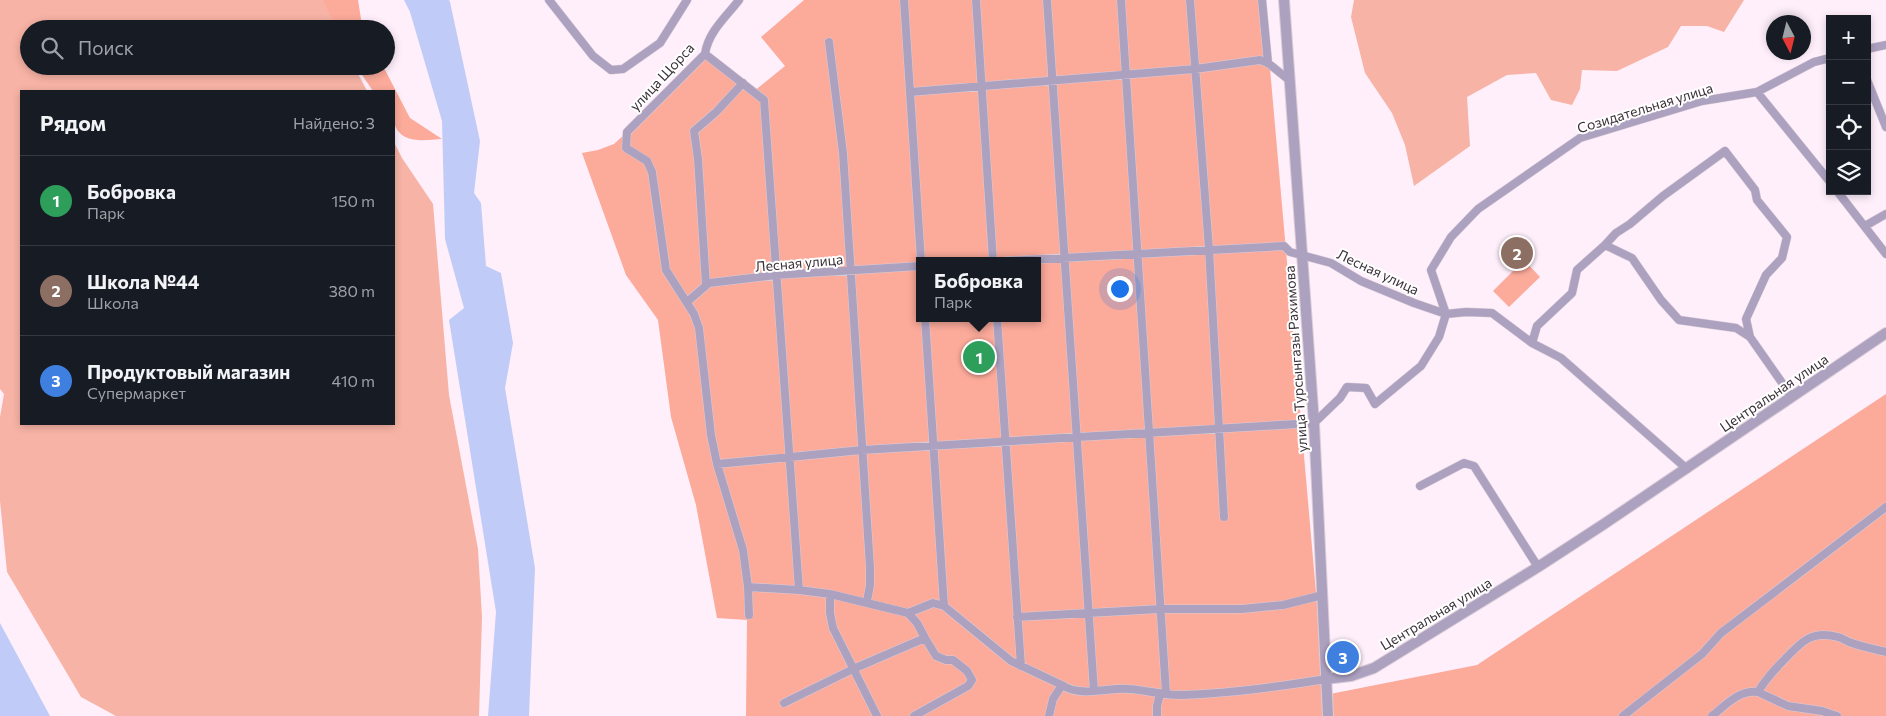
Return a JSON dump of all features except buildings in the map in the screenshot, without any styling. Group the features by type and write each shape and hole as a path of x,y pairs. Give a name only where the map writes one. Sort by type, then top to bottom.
{"street":[{"path":"549,0 597,61 611,70 623,70 660,43 687,0"},
{"name":"улица Щорса","path":"687,302 666,270 663,260 652,172 647,161 626,148 627,132 705,54 706,44 713,32 739,0"},
{"path":"904,0 921,257"},
{"path":"976,0 993,257"},
{"path":"1047,0 1094,691"},
{"path":"1121,0 1160,609 1163,693 1157,706 1156,716"},
{"path":"1190,0 1209,249 1224,517"},
{"path":"1262,0 1268,63"},
{"name":"улица Турсынгазы Рахимова","path":"1284,0 1296,187 1304,256 1328,716"},
{"path":"829,42 843,153 870,567 870,585 866,601"},
{"path":"1871,47 1886,45"},
{"path":"705,54 764,100 799,590"},
{"name":"Созидательная улица","path":"1446,314 1431,270 1451,236 1478,209 1580,138 1702,101 1757,92 1814,62 1826,59"},
{"path":"910,92 1195,69 1260,60 1268,63 1289,80"},
{"path":"743,84 716,112 694,131 698,159 706,285 687,302 699,328 711,435 717,464 741,539 748,587 749,615"},
{"path":"1871,90 1886,127"},
{"path":"1757,92 1826,177"},
{"path":"1532,343 1537,326 1572,293 1577,270 1616,233 1725,151 1755,190 1757,200 1787,237 1782,258 1766,275 1746,320 1750,337 1792,397"},
{"path":"1840,195 1886,254"},
{"path":"1865,226 1886,214"},
{"path":"1605,245 1632,258 1661,300 1679,320 1736,328 1750,337"},
{"name":"Лесная улица","path":"1041,258 1284,246 1290,252 1331,263 1362,281 1446,314 1466,312 1492,313 1532,343 1561,358 1687,470"},
{"name":"Лесная улица","path":"706,285 776,275 916,266"},
{"path":"717,464 862,450 1314,423 1340,398 1347,386 1366,388 1375,404 1421,366 1439,337 1446,314"},
{"path":"908,613 933,603 944,606 925,322"},
{"path":"997,322 1020,666"},
{"name":"Центральная улица","path":"944,606 1011,661 1070,690 1128,689 1176,695 1244,690 1351,676 1374,668 1538,567 1687,470 1886,333"},
{"path":"1420,486 1464,463 1474,466 1538,567"},
{"path":"1623,716 1702,654 1721,633 1886,507"},
{"path":"748,587 830,594 866,601 908,613 917,623 936,656 946,660 953,660 967,671 972,680 968,686 914,716"},
{"path":"830,594 833,628 877,716"},
{"path":"1018,617 1160,609 1242,609 1283,604 1323,594"},
{"path":"1758,692 1788,656 1811,636 1824,634 1840,637 1850,643 1886,652"},
{"path":"784,704 853,669 925,638"},
{"path":"1048,716 1053,700 1062,685"},
{"path":"1712,716 1730,700 1748,691 1758,692 1788,706 1822,711 1837,716"}],"shaded area":[{"path":"0,0 323,0 333,20 20,20 20,75 359,75 366,90 20,90 20,425 395,425 395,144 402,158 433,204 449,395 478,549 482,617 479,716 116,716 81,697 7,572 0,501 0,417 4,394 0,389"},
{"path":"319,0 358,0 361,20 329,20"},
{"path":"804,0 1264,0 1325,695 1477,665 1886,394 1886,716 746,716 747,620 717,618 696,505 671,417 658,320 626,275 582,153 614,144 651,110 706,54 753,92 785,66 761,37"},
{"path":"1354,0 1744,0 1724,32 1707,26 1681,26 1668,47 1617,71 1582,70 1580,89 1572,105 1551,100 1536,73 1507,75 1467,97 1470,146 1414,186 1405,145 1392,113 1365,73 1351,17"},
{"path":"362,75 388,75 410,118 442,139 414,140 402,135 395,125 395,90 372,90"},
{"path":"1524,260 1540,277 1509,307 1493,291"}],"water":[{"path":"404,0 449,0 480,141 474,193 481,203 486,266 501,273 513,343 505,388 535,568 529,716 488,716 496,612 449,320 464,308 445,239 442,121 410,12"},
{"path":"0,623 50,716 0,716"}],"place":[{"name":"Школа №44","path":"1517,253"},
{"name":"Бобровка","path":"979,357"},
{"name":"Продуктовый магазин","path":"1343,657"}]}
